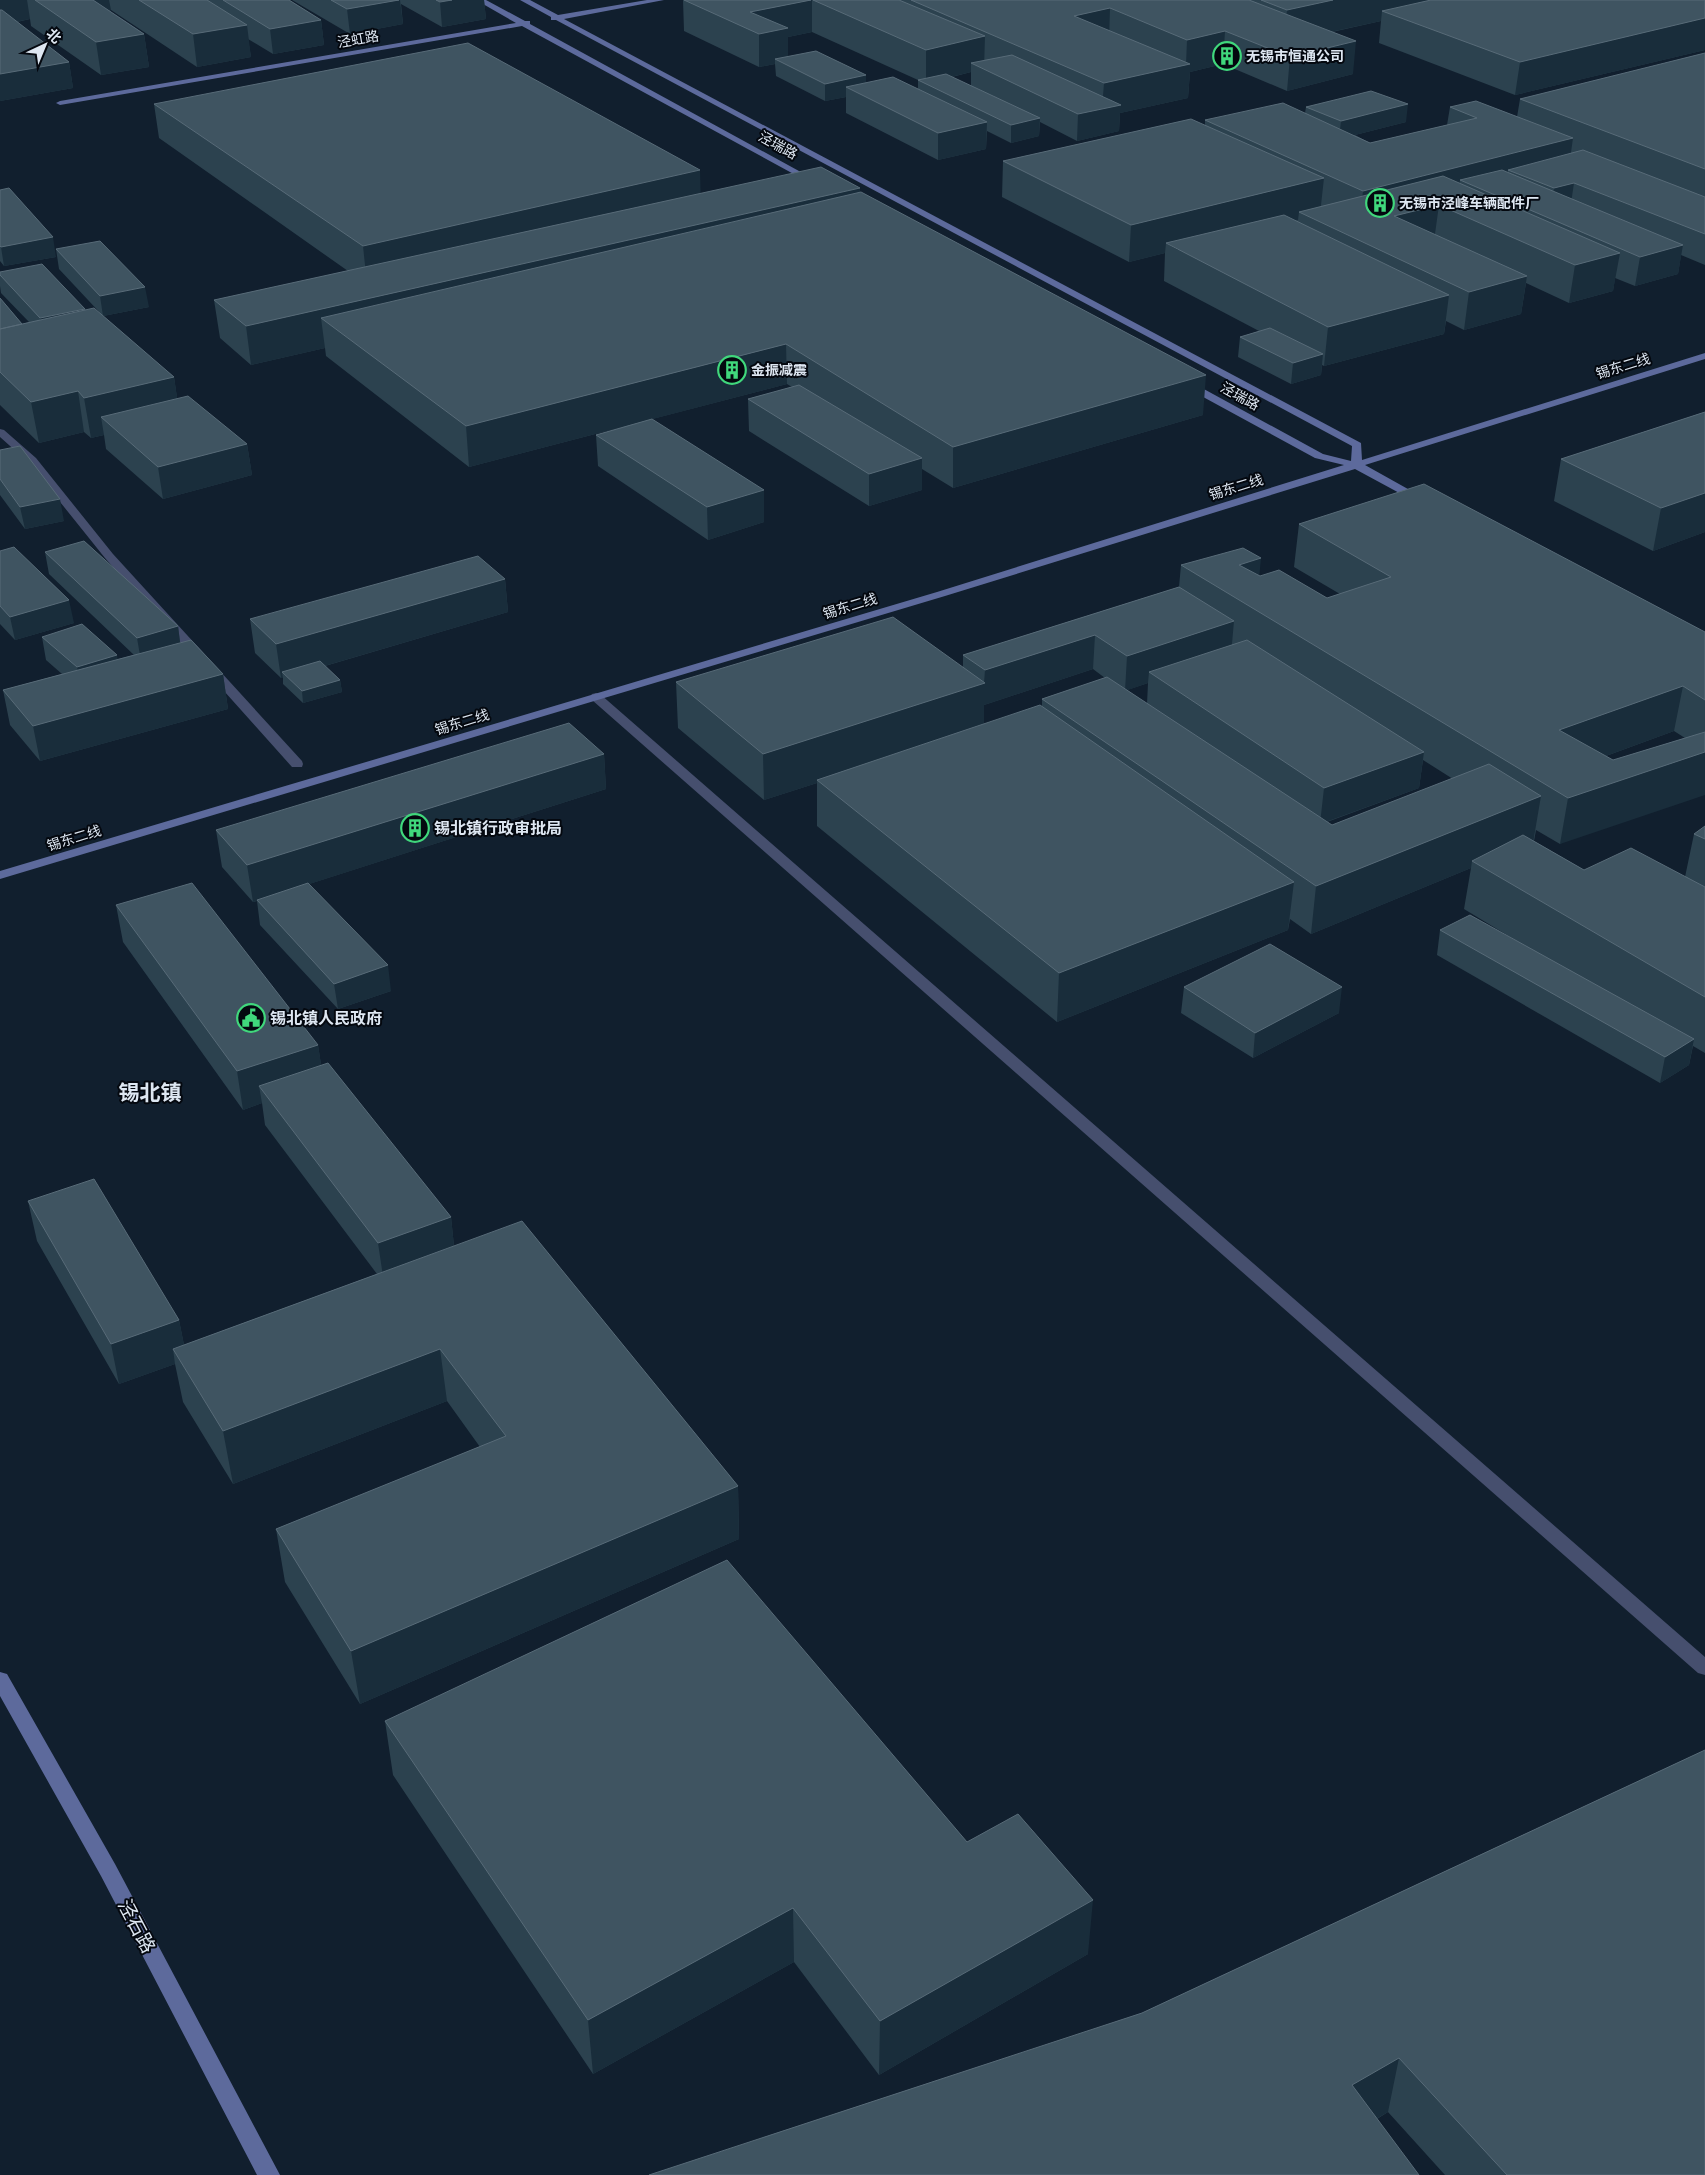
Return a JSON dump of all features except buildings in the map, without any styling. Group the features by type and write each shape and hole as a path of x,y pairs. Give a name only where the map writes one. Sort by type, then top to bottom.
{"street":[{"name":"泾瑞路","path":"480,0 828,189"},
{"name":"泾瑞路","path":"524,0 1357,445 1356,465"},
{"name":"泾虹路","path":"60,103 660,0"},
{"name":"锡东二线","path":"0,875 932,597 1705,356"},
{"name":"泾瑞路","path":"1176,378 1319,456 1356,465 1434,508"},
{"path":"0,432 32,460 109,556 297,764"},
{"path":"596,697 1705,1668"},
{"name":"泾石路","path":"0,1679 108,1870 270,2175"}],"place":[{"name":"无锡市恒通公司","path":"1227,56"},
{"name":"无锡市泾峰车辆配件厂","path":"1380,203"},
{"name":"金振减震","path":"732,370"},
{"name":"锡北镇行政审批局","path":"415,828"},
{"name":"锡北镇人民政府","path":"251,1018"}],"district":[{"name":"锡北镇","path":"150,1093"}]}
